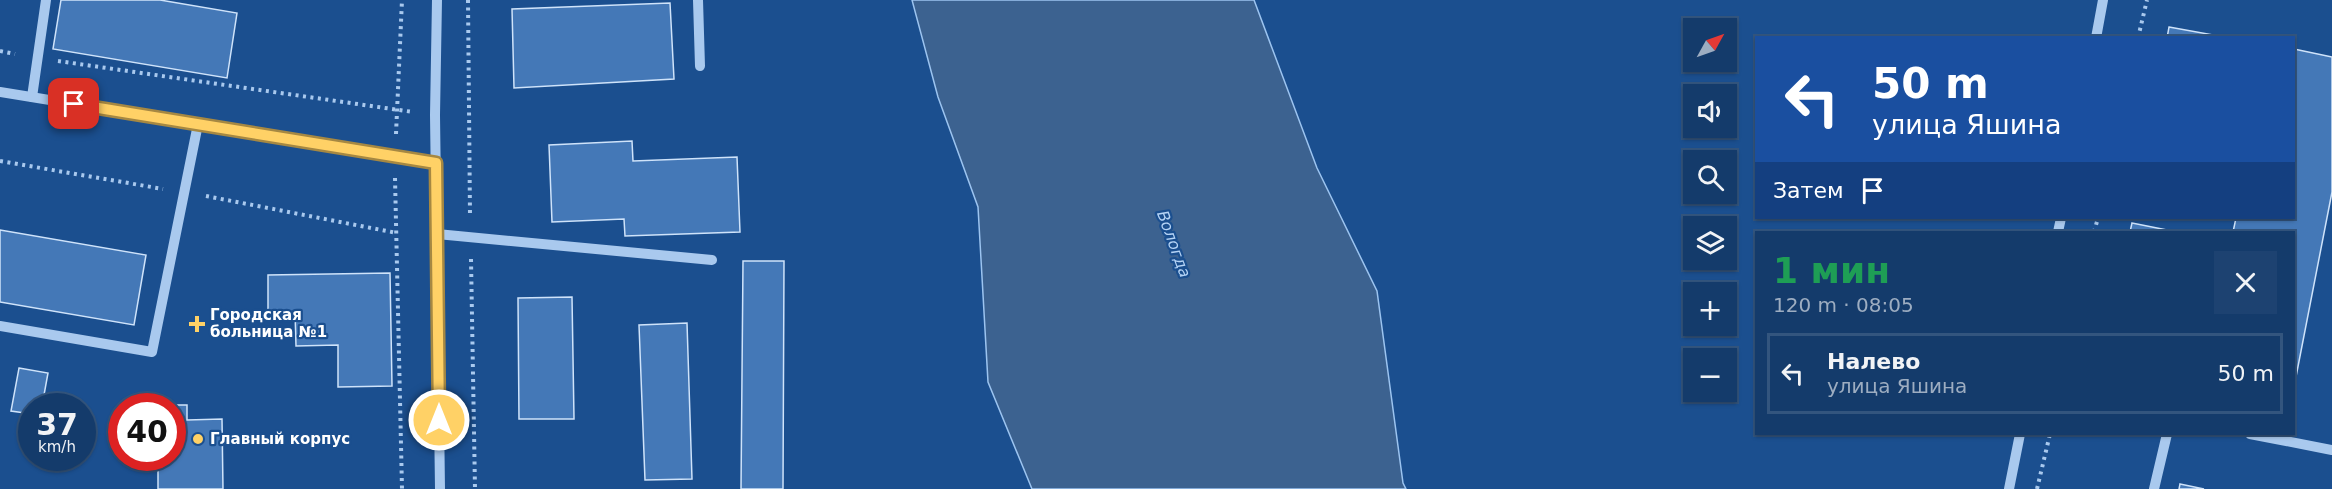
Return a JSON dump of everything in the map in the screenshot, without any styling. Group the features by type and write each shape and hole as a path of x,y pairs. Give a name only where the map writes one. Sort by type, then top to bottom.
{"street":[{"path":"32,97 46,0"},
{"path":"437,0 435,115 440,489"},
{"path":"698,0 700,66"},
{"path":"2096,36 2103,0"},
{"path":"0,92 436,163"},
{"path":"0,326 152,352 198,124"},
{"path":"437,234 712,260"},
{"path":"2009,489 2020,435"},
{"path":"2154,489 2167,435"},
{"path":"2255,435 2332,450"}],"path":[{"path":"402,0 395,157 402,489"},
{"path":"2138,36 2147,0"},
{"path":"0,51 435,115"},
{"path":"2037,489 2050,435"}],"water":[{"name":"Вологда","path":"912,0 1254,0 1317,168 1377,291 1403,483 1406,489 1032,489 988,382 978,207 938,97"}],"building":[{"path":"61,0 160,0 237,13 227,78 53,49"},
{"path":"670,3 674,79 514,88 512,9"},
{"path":"2169,27 2219,36 2167,36"},
{"path":"2295,49 2332,57 2332,192 2295,382 2295,231 2233,231 2236,219 2295,219"},
{"path":"632,141 633,161 737,157 740,232 625,236 624,219 552,222 549,145"},
{"path":"2132,223 2172,231 2130,231"},
{"path":"0,230 146,255 134,325 0,302"},
{"path":"743,261 784,261 783,489 741,489"},
{"path":"390,273 392,386 338,387 338,345 296,346 295,312 268,312 268,275"},
{"path":"572,297 574,419 519,419 518,298"},
{"path":"687,323 692,479 645,480 639,325"},
{"path":"19,368 48,373 44,393 18,393 18,412 11,411"},
{"name":"Главный корпус","path":"186,405 187,420 222,419 223,489 158,489 158,471 186,471"},
{"path":"2180,484 2204,489 2179,489"}],"place":[{"name":"Городская больница №1","path":"197,324"},
{"name":"Главный корпус","path":"198,439"}],"route":[{"path":"74,104 436,163 439,420"}]}
